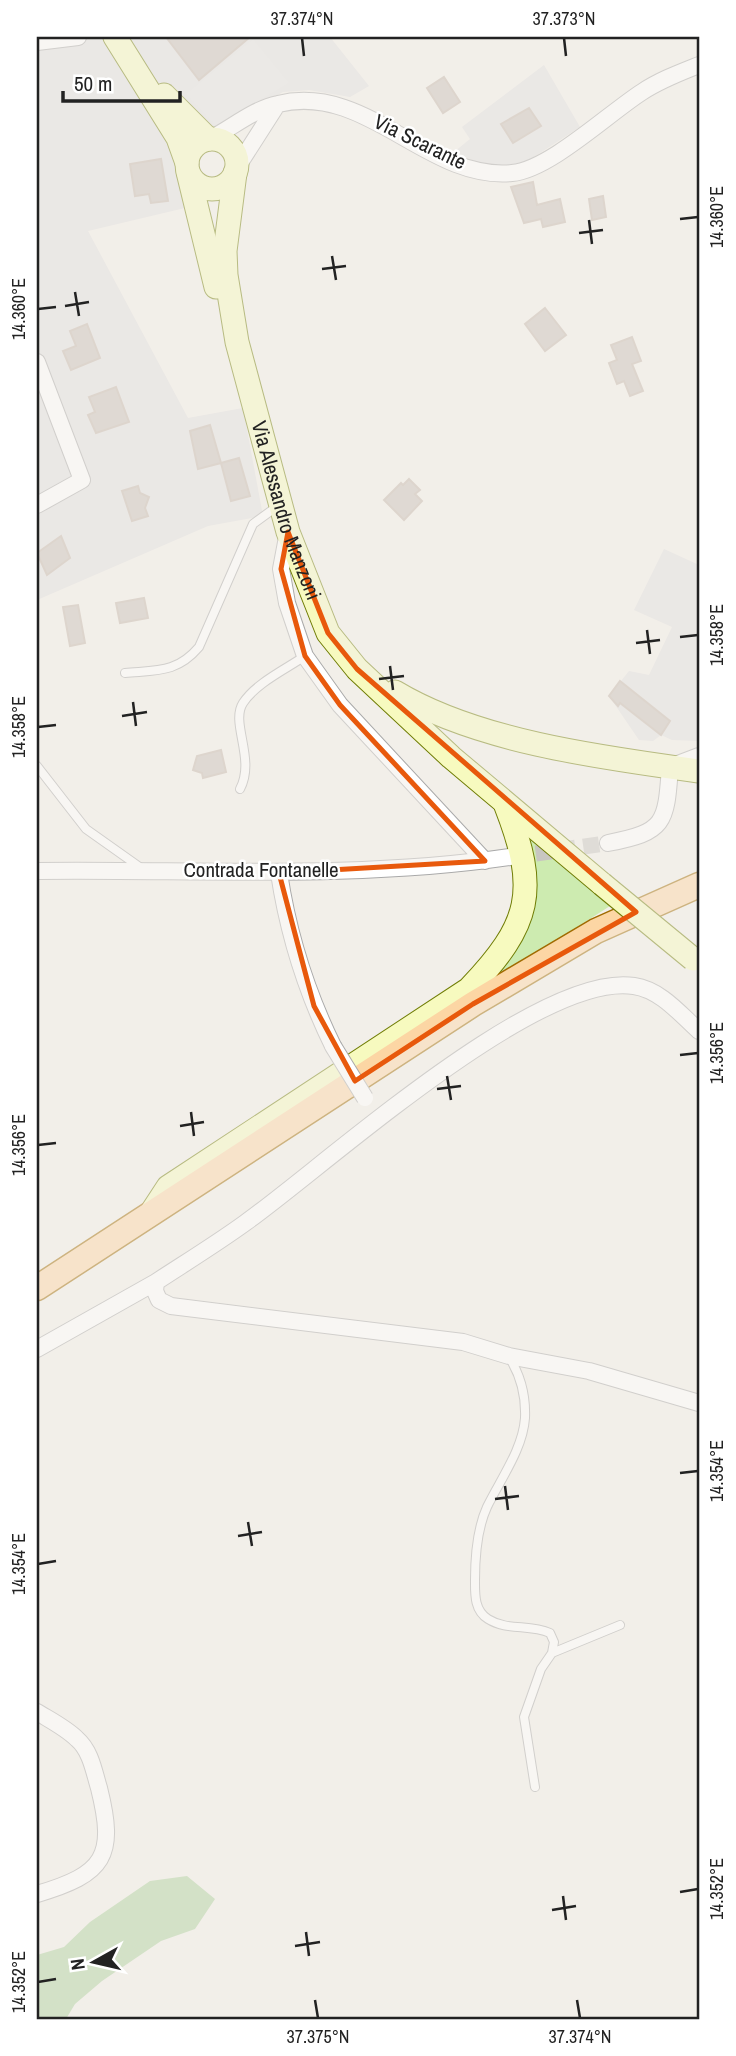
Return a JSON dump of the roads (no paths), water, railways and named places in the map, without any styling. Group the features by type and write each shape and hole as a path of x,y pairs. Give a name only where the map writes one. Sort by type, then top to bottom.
{"main road":[{"name":"Via Alessandro Manzoni","path":"114,37 178,138 188,167 218,294 237,342"},
{"name":"Via Alessandro Manzoni","path":"132,62 210,139"},
{"path":"210,139 231,148 236,171 224,186 207,188 199,185 188,167 193,147 210,139"},
{"name":"Via Alessandro Manzoni","path":"236,171 225,251 226,275 237,342 288,531 328,633 356,669"},
{"path":"356,669 429,713 534,742 699,771"},
{"path":"356,669 506,806 696,962"},
{"path":"151,1213 168,1187 469,989 501,956 520,924 526,883 520,842 506,806"},
{"path":"37,1288 524,974 596,931 699,885"}],"street":[{"path":"43,40 78,37"},
{"name":"Via Scarante","path":"210,139 260,110 279,103 316,102 351,109 457,163 493,174 511,174 536,166 642,92 675,74 699,65"},
{"path":"236,171 267,117 279,103"},
{"path":"37,362 40,383 82,480 37,505"},
{"path":"288,531 281,569 287,603 305,656 340,705 485,861"},
{"path":"608,843 643,836 659,825 667,806 670,767 699,756"},
{"name":"Contrada Fontanelle","path":"37,871 143,869 279,873 485,861 510,857"},
{"path":"279,873 283,901 314,1006 333,1046 376,1120"},
{"path":"37,1349 156,1282 245,1223 376,1120 483,1045 553,1002 589,991 632,986 645,989 666,1001 699,1031"},
{"path":"156,1282 155,1291 159,1300 172,1306 463,1342 509,1356 589,1371 699,1403"},
{"path":"37,1712 83,1745 106,1810 109,1834 104,1852 91,1867 76,1879 37,1894"}],"lane":[{"path":"125,673 167,669 185,663 199,647 253,524 280,504"},
{"path":"240,789 246,779 239,719 242,704 259,687 305,656"},
{"path":"37,766 86,829 143,869"},
{"path":"509,1356 522,1377 525,1420 502,1479 486,1510 475,1551 475,1595 481,1613 488,1619 510,1628 541,1629 550,1633 554,1642 552,1653 541,1669 524,1717 535,1787"},
{"path":"552,1653 620,1625"}],"tunnel":[{"path":"512,857 608,843"}]}
